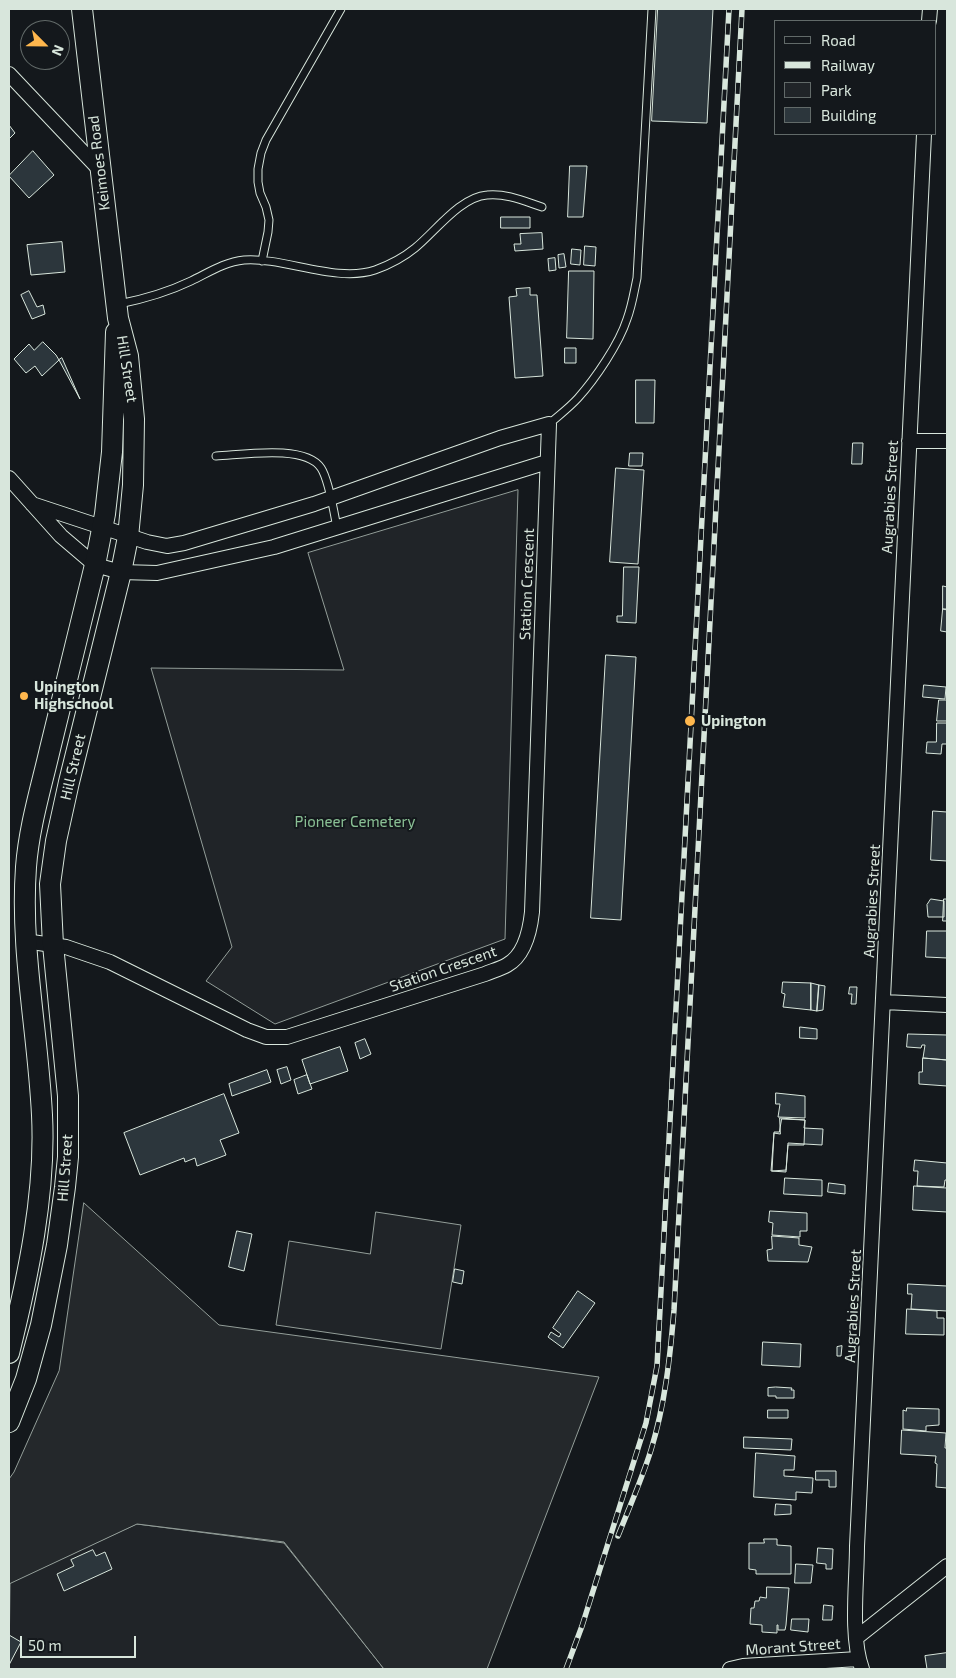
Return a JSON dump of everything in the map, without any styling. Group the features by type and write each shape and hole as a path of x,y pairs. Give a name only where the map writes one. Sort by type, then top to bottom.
{"street":[{"name":"Keimoes Road","path":"82,9 117,311"},
{"path":"9,74 100,170"},
{"name":"Augrabies Street","path":"860,1664 856,1638 857,1546 924,135"},
{"name":"Hill Street","path":"9,1353 21,1302 36,1216 43,1152 41,1106 25,941 26,866 30,838 95,565 102,528 112,452 117,311"},
{"name":"Hill Street","path":"9,1422 26,1379 41,1325 57,1245 66,1180 68,1096 53,945 50,884 56,841 69,782 121,572 128,536 133,484 134,419 128,356 117,311"},
{"path":"32,504 147,542 167,546 184,543 330,498 500,438 549,424"},
{"name":"Station Crescent","path":"25,941 53,945 121,966 247,1030 271,1038 286,1037 336,1022 484,974 507,965 512,961 524,944 532,912 549,424"},
{"path":"909,441 947,441"},
{"path":"9,478 62,536 95,565 121,572 157,574 274,547 548,462"},
{"path":"884,1002 947,1005"},
{"path":"856,1638 947,1566"},
{"name":"Morant Street","path":"730,1669 743,1666 860,1664"}],"lane":[{"path":"262,261 269,220 258,182 261,153 266,140 341,9"},
{"path":"549,424 577,400 588,387 622,330 633,299 637,278 652,9"},
{"path":"117,311 190,282 232,262 245,260 262,261 349,274 374,270 393,262 414,249 458,208 480,196 507,196 542,207"},
{"path":"216,456 284,453 304,457 317,464 322,469 337,528"}],"green space":[{"name":"Pioneer Cemetery","path":"518,490 505,939 275,1024 206,981 232,947 151,668 344,670 308,553"},
{"path":"376,1212 461,1225 441,1349 276,1325 289,1241 370,1254"},
{"path":"137,1524 284,1543 384,1669 9,1669 10,1583"}],"shaded area":[{"path":"84,1203 219,1325 599,1377 487,1669 384,1669 284,1542 137,1524 9,1584 9,1479 14,1472 59,1371"}],"building":[{"path":"658,9 713,9 707,123 652,121"},
{"path":"9,125 15,133 9,139"},
{"path":"33,151 54,175 29,198 9,176"},
{"path":"570,166 587,166 583,217 568,217"},
{"path":"501,217 530,217 530,228 501,228"},
{"path":"542,233 543,249 515,251 514,244 521,244 520,234"},
{"path":"62,242 65,272 31,275 27,245"},
{"path":"585,246 596,247 595,266 584,265"},
{"path":"572,249 581,250 580,265 571,264"},
{"path":"564,254 566,267 559,268 558,255"},
{"path":"555,258 556,270 549,271 548,259"},
{"path":"569,271 594,271 593,339 567,338"},
{"path":"530,288 530,295 537,295 543,376 515,378 509,297 517,296 516,289"},
{"path":"29,291 37,307 43,305 45,314 32,319 21,295"},
{"path":"43,342 59,360 42,376 35,366 26,373 14,359 29,344 34,350"},
{"path":"565,348 576,348 576,363 565,363"},
{"path":"62,358 80,399 59,360"},
{"path":"636,380 655,380 654,423 636,423"},
{"path":"853,443 863,443 862,464 852,464"},
{"path":"630,453 643,453 642,466 629,466"},
{"path":"616,468 644,470 638,564 610,562"},
{"path":"624,567 639,567 636,623 617,622 617,616 622,616"},
{"path":"943,586 947,587 947,609 943,609"},
{"path":"943,609 947,610 947,632 941,631"},
{"path":"606,655 636,657 621,920 591,918"},
{"path":"924,685 946,687 945,699 923,697"},
{"path":"939,700 947,700 947,721 937,721"},
{"path":"937,723 947,723 947,744 942,744 941,754 926,753 927,742 936,742"},
{"path":"933,811 947,812 947,861 931,860"},
{"path":"931,899 944,901 944,917 928,917 927,905"},
{"path":"944,899 947,899 947,921 943,921"},
{"path":"927,931 947,931 947,958 926,957"},
{"path":"783,982 811,983 811,1010 783,1007 785,994 782,993"},
{"path":"811,983 819,985 817,1011 811,1010"},
{"path":"819,985 825,986 823,1010 817,1011"},
{"path":"850,987 857,987 856,1004 851,1004 852,994 849,994"},
{"path":"800,1027 817,1029 817,1039 800,1038"},
{"path":"908,1034 947,1035 947,1060 923,1058 925,1045 922,1045 921,1048 907,1047"},
{"path":"365,1039 371,1054 360,1059 355,1043"},
{"path":"340,1047 348,1071 310,1084 302,1060"},
{"path":"923,1058 947,1060 947,1086 919,1084 919,1072 922,1072"},
{"path":"287,1067 291,1080 281,1084 277,1070"},
{"path":"267,1070 271,1082 232,1096 229,1084"},
{"path":"307,1075 312,1089 298,1094 294,1080"},
{"path":"776,1093 805,1096 805,1118 778,1117 780,1104 776,1104"},
{"path":"224,1094 239,1133 220,1140 226,1155 197,1166 195,1158 185,1162 184,1158 140,1175 124,1133"},
{"path":"780,1118 805,1120 804,1128 823,1129 822,1145 788,1143 786,1172 771,1171 774,1133 780,1134"},
{"path":"782,1119 805,1120 804,1145 788,1145 786,1170 772,1171 774,1132 779,1132"},
{"path":"915,1160 947,1163 947,1180 945,1180 944,1187 917,1186 918,1171 914,1171"},
{"path":"785,1178 822,1180 822,1196 784,1194"},
{"path":"829,1183 845,1185 845,1194 828,1192"},
{"path":"914,1186 947,1188 947,1212 913,1210"},
{"path":"770,1211 807,1213 807,1231 800,1231 800,1237 772,1235 773,1223 769,1222"},
{"path":"237,1231 252,1234 244,1271 229,1267"},
{"path":"772,1236 799,1238 799,1245 812,1247 808,1262 768,1261 767,1250 772,1249"},
{"path":"455,1269 464,1271 462,1284 453,1282"},
{"path":"908,1284 947,1286 947,1311 911,1309 912,1294 908,1294"},
{"path":"578,1291 595,1303 563,1348 548,1337 551,1332 559,1337 561,1334 553,1328"},
{"path":"907,1309 937,1311 937,1318 944,1318 944,1335 906,1334"},
{"path":"763,1342 801,1344 800,1367 762,1365"},
{"path":"842,1346 841,1356 837,1356 837,1347"},
{"path":"768,1388 792,1388 791,1390 794,1390 794,1398 768,1396"},
{"path":"907,1408 939,1409 939,1425 926,1426 926,1431 903,1429 903,1410 906,1411"},
{"path":"768,1410 788,1410 788,1418 768,1418"},
{"path":"902,1430 946,1433 947,1488 936,1487 936,1456 901,1454"},
{"path":"744,1437 792,1439 791,1450 744,1448"},
{"path":"756,1453 795,1456 794,1470 784,1470 784,1476 813,1478 812,1493 796,1492 796,1500 754,1497"},
{"path":"816,1471 836,1471 836,1487 829,1487 829,1480 816,1480"},
{"path":"776,1504 791,1505 791,1514 775,1515"},
{"path":"764,1539 777,1539 777,1545 791,1546 791,1574 756,1574 756,1570 749,1569 749,1543 764,1543"},
{"path":"818,1548 833,1549 832,1569 826,1569 826,1564 817,1563"},
{"path":"93,1550 96,1556 105,1552 112,1569 64,1591 57,1574 74,1566 71,1560"},
{"path":"796,1564 813,1565 811,1583 795,1583"},
{"path":"767,1587 789,1588 785,1630 778,1630 777,1625 777,1633 762,1632 762,1625 750,1624 751,1608 754,1608 755,1601 759,1601 760,1597 766,1598"},
{"path":"824,1605 833,1606 832,1620 823,1620"},
{"path":"792,1619 809,1619 808,1632 791,1630"},
{"path":"9,1635 21,1642 9,1665"},
{"path":"947,1653 947,1669 927,1669 925,1656"}],"railway":[{"path":"566,1669 582,1626 646,1423 657,1366 729,9"},
{"path":"618,1536 644,1472 656,1433 666,1381 674,1310 742,9"}],"place":[{"name":"Upington Highschool","path":"24,696"},
{"name":"Upington","path":"690,721"}]}
